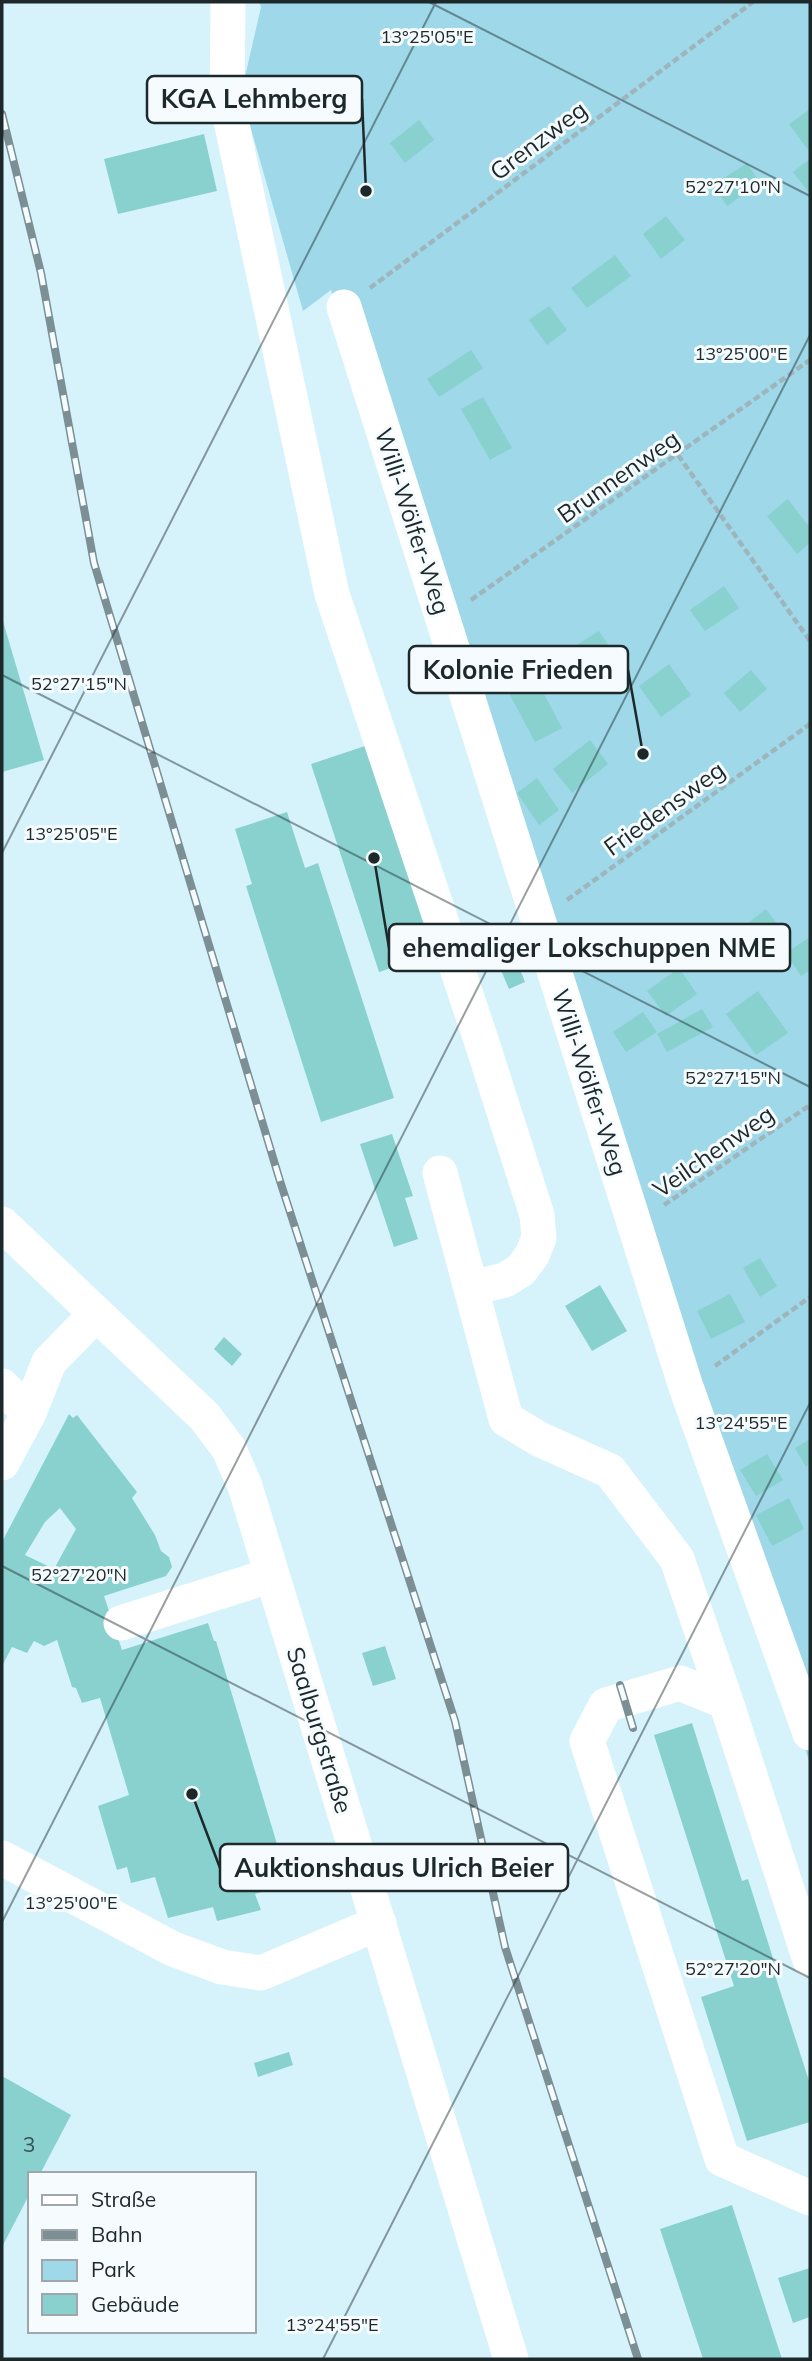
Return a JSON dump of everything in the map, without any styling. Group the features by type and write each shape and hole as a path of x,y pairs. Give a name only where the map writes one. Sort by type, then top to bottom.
{"street":[{"path":"228,2 227,102 332,594 537,1215 539,1238 532,1255 521,1270 505,1280 471,1289"},
{"name":"Willi-Wölfer-Weg","path":"344,307 686,1387 810,1733"},
{"path":"440,1173 506,1419 539,1439 610,1471 677,1559 810,1960"},
{"name":"Saalburgstraße","path":"2,1224 205,1417 229,1449 245,1486 511,2359"},
{"path":"2,1463 29,1413 49,1362 96,1314"},
{"path":"2,1387 29,1413"},
{"path":"121,1623 272,1575"},
{"path":"726,1702 680,1683 606,1705 587,1741 722,2159 810,2198"},
{"path":"2,1858 173,1950 222,1967 261,1973 379,1923"}],"path":[{"name":"Grenzweg","path":"344,307 753,2"},
{"name":"Brunnenweg","path":"444,618 810,360"},
{"path":"678,455 810,640"},
{"name":"Friedensweg","path":"538,921 810,724"},
{"name":"Veilchenweg","path":"635,1225 810,1105"},
{"path":"686,1387 810,1297"}],"green space":[{"path":"259,2 810,2 810,1764 773,1649 620,1219 331,290 303,311 241,94 261,7"}],"building":[{"path":"810,109 810,149 808,150 789,124"},
{"path":"419,120 434,140 405,163 390,143"},
{"path":"204,134 217,191 118,214 104,159"},
{"path":"810,159 810,194 793,172"},
{"path":"747,163 760,183 727,206 713,185"},
{"path":"666,216 685,240 661,259 643,234"},
{"path":"615,255 631,276 587,308 571,288"},
{"path":"549,306 567,330 547,345 529,320"},
{"path":"471,350 483,368 439,397 427,379"},
{"path":"483,397 512,448 490,460 461,409"},
{"path":"788,499 810,528 810,543 797,554 767,516"},
{"path":"724,586 739,608 705,631 690,610"},
{"path":"2,618 44,760 2,772"},
{"path":"599,631 624,669 593,690 567,651"},
{"path":"669,664 691,695 661,717 639,686"},
{"path":"751,670 767,689 740,712 724,693"},
{"path":"537,681 562,728 535,742 510,695"},
{"path":"590,740 608,764 572,793 553,769"},
{"path":"368,745 437,953 379,972 311,764"},
{"path":"537,778 559,810 539,825 517,793"},
{"path":"287,812 305,868 318,863 394,1098 321,1122 246,886 252,884 235,829"},
{"path":"766,909 781,929 759,946 744,926"},
{"path":"810,937 810,970 801,976 786,953"},
{"path":"512,949 525,982 509,989 495,956"},
{"path":"679,968 697,994 666,1016 647,991"},
{"path":"758,991 788,1033 756,1055 726,1014"},
{"path":"702,1009 713,1027 667,1052 657,1034"},
{"path":"643,1012 657,1032 626,1052 613,1032"},
{"path":"392,1134 413,1196 405,1198 418,1239 394,1247 360,1144"},
{"path":"760,1258 777,1286 760,1297 743,1268"},
{"path":"600,1285 627,1331 592,1351 565,1306"},
{"path":"730,1294 745,1322 711,1339 697,1311"},
{"path":"224,1337 242,1354 232,1366 214,1349"},
{"path":"69,1414 73,1418 77,1415 137,1492 132,1498 155,1535 161,1551 169,1557 172,1567 166,1576 104,1596 122,1650 208,1623 216,1641 289,1884 255,1894 261,1910 217,1921 213,1907 168,1918 155,1877 131,1883 127,1867 117,1870 98,1806 129,1795 100,1698 82,1703 76,1688 72,1687 57,1640 44,1646 34,1641 27,1653 12,1647 2,1666 2,1542","holes":["60,1508 76,1529 54,1569 25,1555 45,1522"]},
{"path":"810,1439 810,1464 806,1467 795,1448"},
{"path":"767,1454 783,1480 756,1496 740,1470"},
{"path":"789,1498 804,1529 772,1546 756,1515"},
{"path":"385,1646 396,1679 373,1686 362,1653"},
{"path":"692,1723 742,1881 748,1879 810,2084 810,2122 747,2141 701,1997 734,1986 654,1735"},
{"path":"289,2052 293,2065 258,2077 254,2063"},
{"path":"2,2076 71,2115 41,2172 28,2172 28,2197 2,2247"},
{"path":"732,2205 782,2359 703,2359 660,2229"},
{"path":"810,2268 810,2317 793,2323 778,2278"}],"railway":[{"path":"2,114 41,273 94,563 280,1181 455,1721 505,1947 638,2359"},
{"path":"620,1685 633,1728"}],"place":[{"name":"KGA Lehmberg","path":"366,191"},
{"name":"Kolonie Frieden","path":"643,754"},
{"name":"ehemaliger Lokschuppen NME","path":"374,858"},
{"name":"Auktionshaus Ulrich Beier","path":"192,1794"}]}
